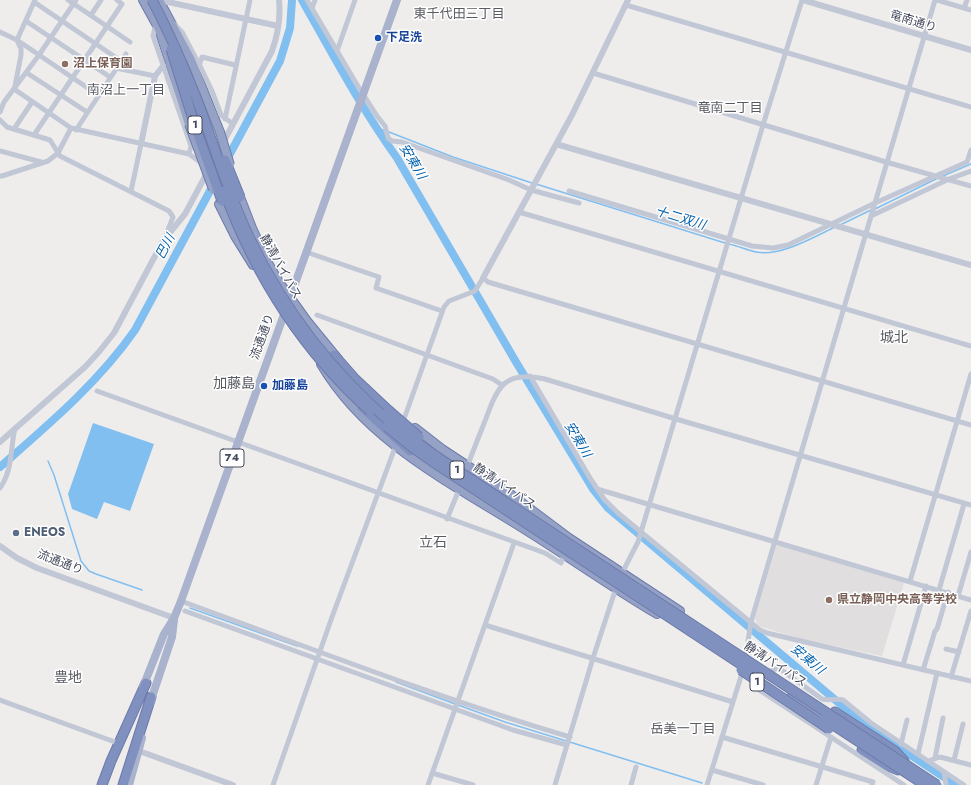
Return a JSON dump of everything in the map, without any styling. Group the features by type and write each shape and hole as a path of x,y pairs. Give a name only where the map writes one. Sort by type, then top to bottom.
{"highway":[{"name":"1","path":"144,0 156,23 189,124 235,236 284,315 344,391 392,436 410,451 489,505 542,534"},
{"name":"静清バイパス","path":"144,0 171,49 195,108 219,178 252,258 265,282 298,332 341,384 393,432 436,464 924,785"},
{"name":"静清バイパス","path":"152,0 168,30 189,80 230,191 249,236 272,281 325,356 360,394 397,427 440,459 937,785"},
{"name":"1","path":"159,0 197,74 220,132 240,198 252,228 268,262 290,298 334,355 355,379 420,438 568,539 584,554"},
{"path":"168,30 196,83 240,198"},
{"name":"1","path":"171,49 220,202"},
{"name":"1","path":"334,355 404,419 426,437 509,493 569,538 667,602 906,769 924,785"},
{"name":"1","path":"319,361 329,378 351,406 396,445 459,490 564,555 616,590 708,645 906,769 937,785"},
{"name":"1","path":"656,609 677,626 765,687 862,750 886,765 906,769"},
{"name":"1","path":"690,624 745,653 895,752 906,769"},
{"name":"74","path":"102,785 146,683"},
{"name":"74","path":"123,785 151,697"}],"main road":[{"name":"流通通り","path":"174,618 397,0"},
{"name":"74","path":"98,785 115,742 146,683 164,634 174,618"},
{"name":"74","path":"129,785 139,751 151,697 172,637 174,618"}],"street":[{"path":"68,0 75,2 130,42"},
{"path":"91,15 101,0"},
{"path":"34,135 122,4 117,0"},
{"path":"159,0 278,26"},
{"path":"225,118 250,0"},
{"path":"163,241 185,214 272,51 277,37 279,0"},
{"path":"307,0 363,96 385,126 388,138 392,141 402,142 509,180 533,186 566,200 579,203"},
{"path":"312,8 315,0"},
{"path":"337,51 355,0"},
{"path":"554,785 570,737 593,658 622,572 638,542 802,0"},
{"name":"竜南通り","path":"802,0 971,50"},
{"path":"707,785 746,658 751,622 843,308 866,235 886,162 936,0 971,10"},
{"path":"964,8 967,0"},
{"path":"14,89 21,54 18,40 35,1 121,61"},
{"path":"0,112 4,102 39,55 75,2"},
{"path":"404,419 445,304 468,294 477,288 572,114 627,2 786,52 971,107"},
{"path":"26,21 110,77"},
{"path":"171,21 182,32 212,91 221,115 233,124"},
{"path":"156,23 153,36 191,146 189,154"},
{"path":"0,32 18,40 98,95"},
{"path":"0,176 48,161 58,153 73,129 87,112 126,54"},
{"path":"199,66 202,57 236,65"},
{"path":"131,191 155,76 163,66"},
{"path":"116,68 155,76"},
{"path":"26,72 87,112"},
{"path":"593,73 886,162 971,186"},
{"path":"14,89 73,129 189,154 200,162 207,172"},
{"path":"14,129 32,102"},
{"path":"0,120 7,127 50,140 58,153 164,208 172,214 173,220 108,342 85,367 0,442"},
{"path":"556,144 971,265"},
{"path":"569,191 757,247 780,247 967,162 971,150"},
{"path":"0,151 42,163"},
{"path":"871,216 949,179 971,171"},
{"path":"566,200 578,193"},
{"path":"519,212 971,346"},
{"path":"306,252 378,277 376,288 442,311"},
{"path":"483,278 488,282 971,425"},
{"path":"317,315 493,379 502,385"},
{"path":"910,581 971,374"},
{"path":"530,376 597,489 618,513 760,630 767,633 971,681"},
{"path":"447,518 497,391 508,381 520,377 530,376 553,381 676,419 971,505"},
{"path":"97,391 378,494 545,553 561,563 564,555"},
{"path":"0,488 6,478 11,462 15,428"},
{"path":"273,785 319,652 396,445"},
{"path":"597,489 971,600"},
{"path":"938,590 964,504"},
{"path":"428,785 514,543"},
{"name":"流通通り","path":"0,546 17,558 37,568 174,618"},
{"path":"958,596 971,552"},
{"path":"903,665 926,586"},
{"path":"922,670 934,630 937,629 948,592"},
{"path":"181,601 458,702 514,721 570,737"},
{"path":"185,611 513,730 567,745"},
{"path":"951,676 971,611"},
{"path":"485,625 733,702"},
{"path":"946,648 959,652"},
{"path":"767,672 780,669 822,699 843,700 870,723 964,785"},
{"path":"918,754 938,673"},
{"path":"753,686 904,785"},
{"path":"775,700 777,689"},
{"path":"0,700 115,742"},
{"path":"935,758 943,718"},
{"path":"901,744 907,720"},
{"path":"954,760 963,724"},
{"path":"722,737 873,782 872,785"},
{"path":"816,785 831,737"},
{"path":"139,751 233,785"},
{"path":"928,761 940,757 971,765"},
{"path":"631,785 636,767"},
{"path":"712,770 763,785"},
{"path":"944,772 946,785"},
{"path":"432,773 473,785"}],"shaded area":[{"name":"県立静岡中央高等学校","path":"777,544 904,583 882,656 801,639 762,627 757,624 755,618"}],"water":[{"path":"93,423 154,444 130,511 104,502 97,519 72,509 68,494"}],"waterway":[{"name":"巴川","path":"0,467 89,386 121,349 135,330 280,61 290,28 292,0"},
{"name":"安東川","path":"302,0 347,80 371,120 397,158 516,362 593,489 608,508 865,725 956,785"},
{"name":"十二双川","path":"377,128 385,131"},
{"name":"十二双川","path":"389,132 453,157 532,183"},
{"name":"十二双川","path":"943,176 971,164"},
{"name":"十二双川","path":"875,209 938,178"},
{"name":"十二双川","path":"536,184 725,243"},
{"name":"十二双川","path":"840,225 871,210"},
{"name":"十二双川","path":"729,244 756,252 776,252 807,241 835,227"},
{"path":"48,461 54,475 81,561 89,571 142,590"},
{"path":"190,608 297,646"},
{"path":"396,682 455,704"},
{"path":"458,705 505,722 702,783"}],"place":[{"name":"下足洗","path":"378,38"},
{"name":"沼上保育園","path":"65,64"},
{"name":"加藤島","path":"264,386"},
{"name":"ENEOS","path":"16,533"},
{"name":"県立静岡中央高等学校","path":"829,600"}],"district":[{"name":"東千代田三丁目","path":"459,15"},
{"name":"南沼上一丁目","path":"126,91"},
{"name":"竜南二丁目","path":"730,109"},
{"name":"城北","path":"894,339"},
{"name":"加藤島","path":"234,385"},
{"name":"立石","path":"433,544"},
{"name":"豊地","path":"68,679"},
{"name":"岳美一丁目","path":"683,730"}]}
